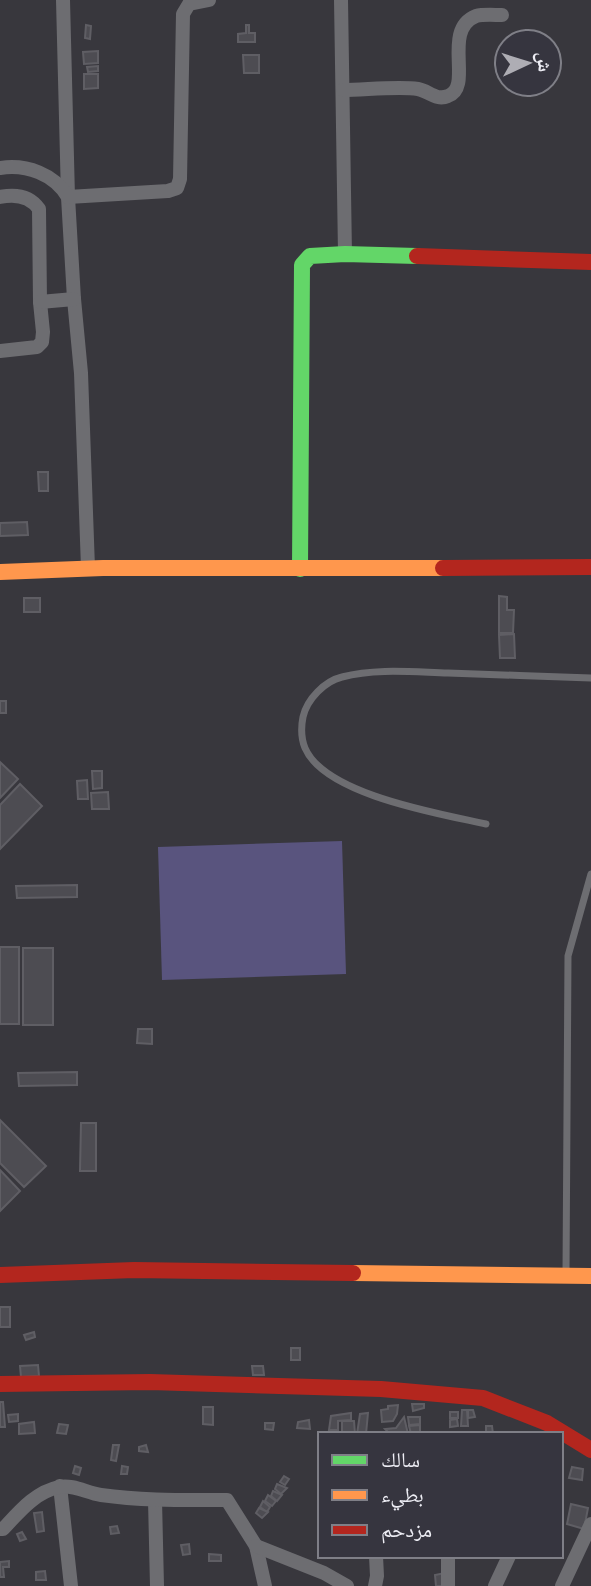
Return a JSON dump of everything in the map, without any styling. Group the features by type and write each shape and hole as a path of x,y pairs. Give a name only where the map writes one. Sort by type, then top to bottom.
{"street":[{"path":"63,0 68,197 81,373 88,568"},
{"path":"68,197 168,191 177,188 180,179 183,14 189,4 209,0"},
{"path":"341,0 345,254"},
{"path":"343,90 419,89 435,97 454,94 459,84 458,50 464,26 478,16 502,15"},
{"path":"0,168 21,168 48,175 63,188 68,197"},
{"path":"0,197 29,199 39,209 43,332 42,342 37,347 0,351"},
{"path":"300,569 302,265 310,256 345,254 591,262"},
{"path":"40,302 74,299"},
{"path":"0,572 88,568 591,567"},
{"path":"0,1275 134,1270 591,1276"},
{"path":"0,1384 163,1382 381,1389 483,1398 548,1423 562,1432"},
{"path":"563,1432 591,1450"},
{"path":"60,1486 71,1586"},
{"path":"0,1529 40,1494 60,1486 99,1494 155,1500 227,1500 256,1546 265,1586"},
{"path":"155,1500 157,1586"},
{"path":"562,1586 591,1524"},
{"path":"256,1546 324,1573 347,1586"},
{"path":"375,1586 376,1558"},
{"path":"448,1558 448,1586"},
{"path":"495,1586 508,1558"}],"lane":[{"path":"486,824 414,809 330,776 305,748 302,732 304,713 316,694 341,677 390,671 591,678"},
{"path":"566,1276 568,956 591,874"}],"shaded area":[{"path":"342,841 346,974 162,980 158,847"}],"building":[{"path":"86,25 91,26 90,39 85,38"},
{"path":"246,25 249,25 249,33 255,33 255,42 238,42 238,34 246,33"},
{"path":"98,51 98,63 84,64 83,52"},
{"path":"243,55 259,55 259,73 244,73"},
{"path":"98,66 98,71 88,72 87,67"},
{"path":"84,74 98,74 98,88 84,89"},
{"path":"38,472 48,472 48,491 39,491"},
{"path":"27,522 28,535 0,536 0,523"},
{"path":"499,596 507,597 507,610 514,610 513,633 499,633"},
{"path":"24,598 40,598 40,612 24,612"},
{"path":"514,634 515,658 500,658 499,635"},
{"path":"0,701 6,701 6,713 0,713"},
{"path":"0,762 18,779 0,798"},
{"path":"92,771 102,771 102,788 93,789"},
{"path":"87,780 88,799 78,799 77,781"},
{"path":"20,784 42,806 0,849 0,805"},
{"path":"108,792 109,809 92,809 91,793"},
{"path":"77,885 77,897 17,898 16,886"},
{"path":"0,947 19,947 19,1024 0,1024"},
{"path":"23,948 53,948 53,1025 23,1025"},
{"path":"138,1029 152,1029 152,1044 137,1043"},
{"path":"77,1072 77,1085 19,1086 18,1073"},
{"path":"0,1120 46,1166 24,1187 0,1163"},
{"path":"81,1123 96,1123 96,1171 80,1171"},
{"path":"0,1170 20,1191 0,1211"},
{"path":"0,1307 10,1307 10,1327 0,1327"},
{"path":"34,1332 35,1337 26,1340 24,1335"},
{"path":"291,1348 300,1348 300,1360 291,1360"},
{"path":"38,1365 39,1376 21,1377 20,1366"},
{"path":"252,1366 263,1366 264,1375 253,1375"},
{"path":"0,1402 3,1402 5,1427 0,1427"},
{"path":"412,1404 424,1404 424,1408 413,1411"},
{"path":"398,1405 393,1421 382,1422 381,1410"},
{"path":"203,1407 213,1407 213,1425 203,1424"},
{"path":"462,1410 467,1410 468,1426 461,1426"},
{"path":"468,1410 473,1410 475,1417 468,1418"},
{"path":"450,1412 458,1412 458,1418 450,1418"},
{"path":"351,1413 351,1420 338,1421 338,1430 329,1430 331,1416"},
{"path":"368,1413 366,1432 357,1432 360,1414"},
{"path":"18,1414 18,1421 9,1422 8,1415"},
{"path":"404,1417 408,1432 388,1432 385,1429 396,1428"},
{"path":"408,1417 420,1417 420,1424 409,1425"},
{"path":"457,1419 458,1426 450,1427 450,1420"},
{"path":"309,1420 310,1429 297,1428 298,1422"},
{"path":"342,1421 354,1421 355,1432 342,1432"},
{"path":"34,1422 35,1433 19,1434 19,1424"},
{"path":"265,1423 274,1423 273,1430 265,1429"},
{"path":"59,1424 68,1425 66,1434 57,1433"},
{"path":"420,1425 420,1432 410,1432 409,1426"},
{"path":"486,1426 492,1426 493,1432 486,1432"},
{"path":"113,1445 119,1445 116,1461 111,1460"},
{"path":"146,1445 148,1452 139,1451 139,1447"},
{"path":"75,1466 81,1468 79,1475 73,1473"},
{"path":"122,1466 128,1467 127,1474 121,1474"},
{"path":"572,1467 583,1469 582,1480 569,1478"},
{"path":"284,1476 289,1479 285,1485 280,1482"},
{"path":"277,1484 287,1488 281,1494 275,1489"},
{"path":"273,1491 282,1495 277,1501 271,1496"},
{"path":"268,1495 276,1501 272,1506 265,1501"},
{"path":"263,1501 270,1507 267,1512 260,1507"},
{"path":"571,1504 588,1508 584,1529 567,1524"},
{"path":"259,1508 268,1512 262,1518 256,1513"},
{"path":"42,1512 44,1531 37,1532 34,1513"},
{"path":"117,1526 119,1533 111,1534 110,1527"},
{"path":"22,1532 26,1539 20,1541 17,1534"},
{"path":"189,1544 190,1554 183,1555 181,1545"},
{"path":"209,1554 221,1555 221,1561 209,1561"},
{"path":"9,1561 9,1567 3,1567 4,1577 0,1577 0,1562"},
{"path":"45,1571 46,1580 36,1580 36,1572"},
{"path":"445,1573 445,1586 436,1586 435,1575"}],"traffic: fast":[{"path":"300,569 302,265 310,256 417,256"}],"traffic: slow":[{"path":"0,572 103,568 443,568"},
{"path":"353,1273 591,1276"}],"traffic: jam":[{"path":"417,256 591,262"},
{"path":"443,568 591,567"},
{"path":"0,1275 134,1270 353,1273"},
{"path":"0,1384 150,1382 381,1389 483,1398 547,1423 562,1432"},
{"path":"563,1433 591,1450"}]}
